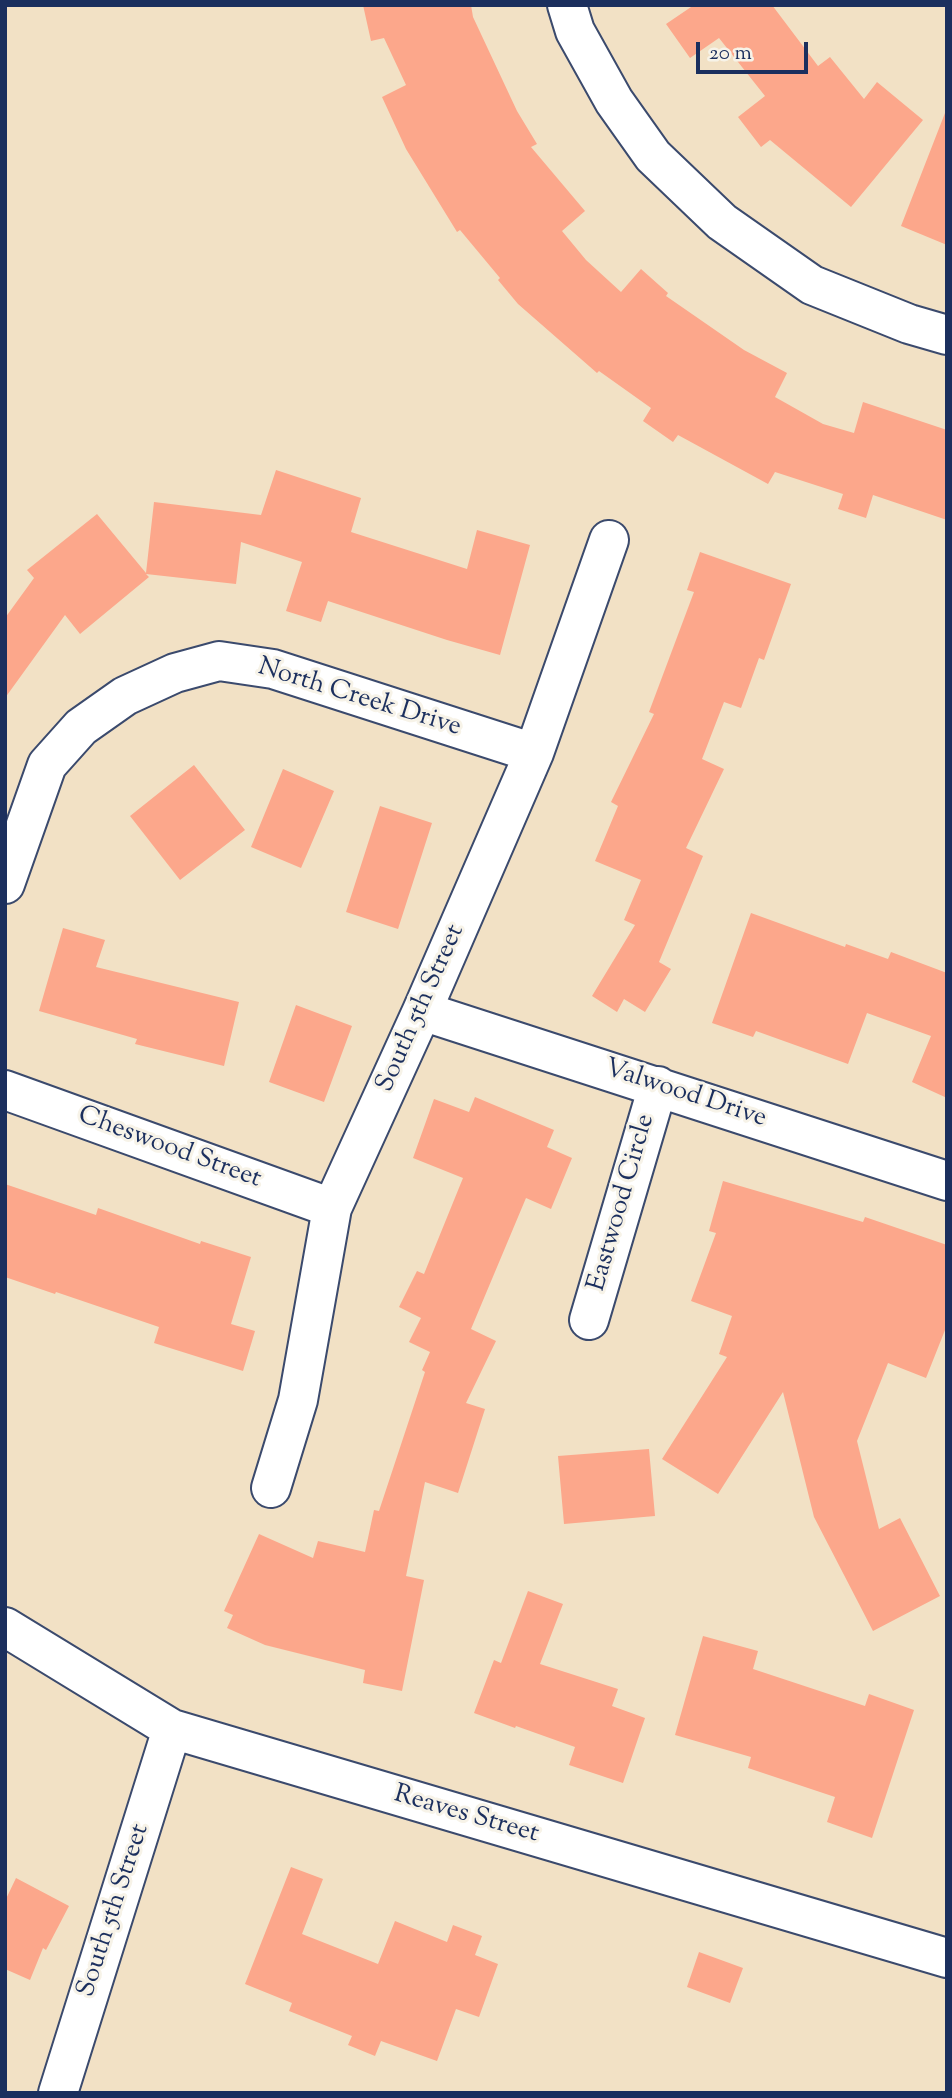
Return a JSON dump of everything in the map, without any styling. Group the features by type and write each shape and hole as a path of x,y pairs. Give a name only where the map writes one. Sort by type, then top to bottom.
{"street":[{"path":"567,5 575,31 614,101 645,145 653,156 722,222 812,285 909,324 947,335"},
{"name":"South 5th Street","path":"271,1488 298,1400 332,1208 422,1011 534,753 609,540"},
{"name":"North Creek Drive","path":"5,884 47,765 81,727 125,696 175,673 219,661 273,669 534,753"},
{"name":"Valwood Drive","path":"422,1011 947,1181"},
{"name":"Eastwood Circle","path":"589,1320 658,1086"},
{"name":"Cheswood Street","path":"5,1090 332,1208"},
{"name":"Reaves Street","path":"5,1627 172,1729 947,1958"},
{"name":"South 5th Street","path":"58,2093 172,1729"}],"building":[{"path":"363,5 471,5 473,17 517,111 537,144 531,147 585,211 562,231 586,260 621,292 641,269 668,293 666,296 744,350 787,373 775,397 823,424 854,433 863,402 947,430 947,520 873,495 866,518 838,509 843,494 775,472 768,484 678,435 673,442 643,421 651,408 599,371 597,373 518,304 460,230 457,232 406,149 382,97 406,85 384,38 371,41"},
{"path":"694,5 772,5 818,66 830,57 864,99 877,82 923,120 851,207 770,140 761,147 738,117 765,96 719,38 690,58 666,24"},
{"path":"945,113 947,114 947,245 901,226"},
{"path":"276,470 361,498 351,532 467,569 477,530 530,545 500,655 328,601 321,622 286,611 302,562 241,542 236,584 146,574 149,577 80,634 65,615 5,698 5,618 34,578 27,570 97,514 146,573 154,502 261,515"},
{"path":"700,552 791,584 764,660 759,658 741,708 724,702 702,759 724,769 686,848 703,856 659,962 671,969 645,1012 624,999 617,1012 592,996 635,925 624,920 641,880 595,861 618,806 611,802 654,714 649,712 694,592 687,590"},
{"path":"194,765 245,830 180,880 130,816"},
{"path":"283,769 334,791 301,868 251,847"},
{"path":"380,806 432,823 398,929 346,912"},
{"path":"751,913 845,947 846,944 888,959 891,952 947,973 947,1098 912,1082 931,1036 867,1013 848,1064 756,1031 753,1037 712,1023"},
{"path":"63,928 105,940 96,967 239,1002 224,1066 135,1044 137,1039 39,1011"},
{"path":"296,1005 352,1026 324,1102 269,1082"},
{"path":"475,1097 554,1130 547,1147 572,1158 551,1209 526,1198 471,1329 496,1341 466,1403 485,1409 458,1493 425,1482 406,1576 424,1580 402,1691 363,1683 365,1670 265,1645 227,1628 233,1615 224,1611 259,1534 313,1558 318,1541 365,1552 374,1510 379,1511 425,1372 422,1370 430,1352 409,1342 421,1318 399,1307 417,1271 424,1274 463,1178 413,1158 434,1099 469,1112"},
{"path":"723,1181 863,1222 865,1217 947,1245 947,1325 926,1378 888,1363 857,1441 879,1529 900,1518 940,1596 873,1631 814,1517 783,1392 718,1494 662,1459 727,1357 719,1354 732,1316 691,1301 716,1233 709,1231"},
{"path":"5,1184 96,1215 98,1208 200,1244 201,1241 251,1257 231,1324 255,1331 243,1371 154,1343 159,1327 5,1277"},
{"path":"649,1449 655,1516 564,1524 558,1456"},
{"path":"528,1591 563,1604 540,1664 618,1689 612,1706 645,1718 623,1783 569,1765 575,1747 474,1713 494,1660 501,1663"},
{"path":"703,1636 758,1651 753,1669 865,1706 869,1694 914,1710 872,1838 827,1822 835,1797 748,1768 751,1757 675,1735"},
{"path":"291,1867 323,1879 302,1934 378,1964 395,1921 447,1942 453,1925 482,1936 475,1955 498,1964 479,2017 456,2009 437,2061 381,2041 375,2056 348,2045 352,2036 289,2011 292,2003 245,1984"},
{"path":"16,1878 69,1906 46,1950 43,1948 30,1980 5,1969 5,1901"},
{"path":"699,1952 743,1968 730,2003 687,1987"}]}
